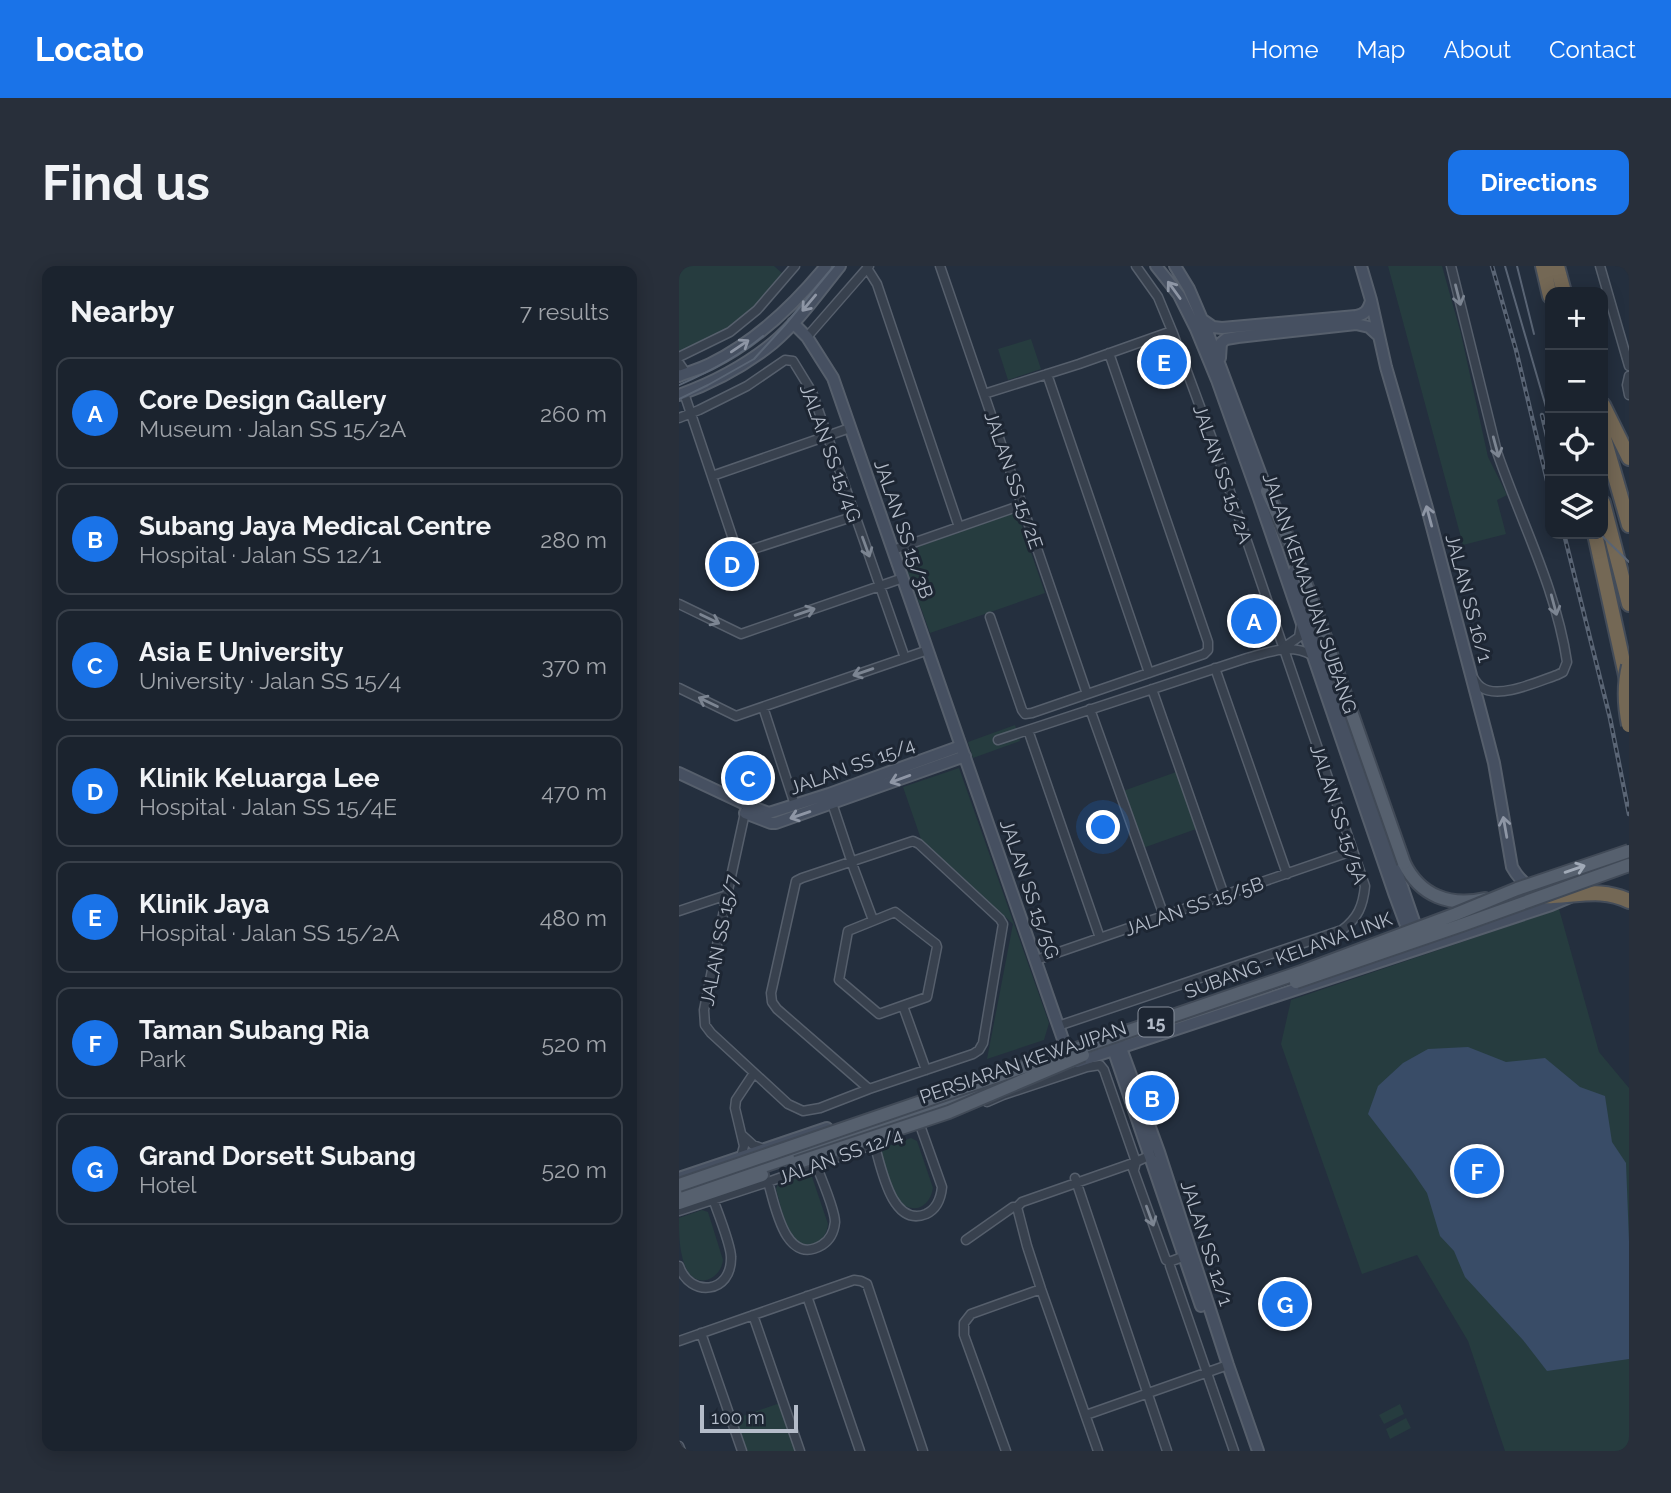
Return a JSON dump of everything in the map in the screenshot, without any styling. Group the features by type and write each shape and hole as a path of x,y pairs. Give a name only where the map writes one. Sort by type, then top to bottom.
{"highway":[{"path":"1543,266 1548,287"},
{"path":"1557,266 1563,287"},
{"path":"1607,413 1629,458"},
{"path":"1608,452 1629,524"},
{"path":"1608,522 1629,604"},
{"path":"1596,539 1629,688"},
{"path":"1629,666 1625,700 1629,725"},
{"path":"1417,928 1517,898 1597,893 1624,899"}],"main road":[{"path":"683,374 709,365 762,331 789,307 825,266"},
{"path":"682,394 751,359 773,342 793,323 840,266"},
{"name":"JALAN KEMAJUAN SUBANG","path":"1156,266 1179,295 1211,368 1259,498 1409,931 1417,928 1267,491 1203,320 1175,266"},
{"name":"JALAN SS 16/1","path":"1361,266 1494,763 1512,867 1519,879 1528,886 1579,893"},
{"path":"1203,320 1213,327 1222,328 1356,316 1367,311 1371,300"},
{"name":"JALAN SS 15/3B","path":"793,323 807,337 833,378 963,751"},
{"path":"1221,366 1220,348 1226,339 1356,324 1369,327 1379,336"},
{"path":"1267,491 1317,614 1409,873 1424,889 1451,901 1477,901 1517,889"},
{"name":"JALAN SS 15/4","path":"679,773 771,823 776,823 828,800 963,751"},
{"name":"JALAN SS 15/5G","path":"963,751 1070,1053"},
{"name":"JALAN SS 15/4","path":"746,809 769,813 795,805 828,800"},
{"path":"1391,852 1407,846"},
{"name":"SUBANG - KELANA LINK","path":"679,1185 1301,972 1456,915 1517,889 1629,851"},
{"name":"15","path":"679,1194 865,1132 1070,1053 1462,925 1629,865"},
{"name":"PERSIARAN KEWAJIPAN","path":"679,1202 907,1127 1099,1054 1551,905 1579,893"},
{"path":"1389,942 1400,930 1399,906"},
{"path":"1402,954 1413,943 1417,928"},
{"name":"PERSIARAN KEWAJIPAN","path":"679,1178 1048,1054 1070,1053 1114,1033 1389,942 1417,928"},
{"path":"1048,1054 1058,1041 1060,1030"},
{"path":"1031,1060 1045,1058 1114,1033 1117,1048"},
{"name":"JALAN SS 12/1","path":"1117,1048 1139,1160 1188,1255 1252,1451"},
{"name":"JALAN SS 12/1","path":"1117,1048 1139,1160"},
{"path":"679,1202 950,1112 1053,1069 1070,1053"},
{"path":"1099,1054 1110,1056 1119,1067"},
{"name":"JALAN SS 12/1","path":"1225,1366 1258,1451"}],"street":[{"path":"679,357 730,332 757,310 793,269 782,266"},
{"name":"JALAN SS 15/2E","path":"940,266 1087,694"},
{"name":"JALAN SS 15/2A","path":"1136,266 1157,297 1172,331 1283,648"},
{"path":"1451,266 1497,452 1542,565 1567,662 1563,672 1557,675 1500,692 1490,692 1482,688 1472,676"},
{"path":"1600,266 1629,366"},
{"path":"807,337 868,267 877,284 959,527"},
{"path":"985,394 1172,331"},
{"path":"991,617 1025,714 1204,654 1208,650 1208,642 1109,354"},
{"name":"JALAN SS 15/4G","path":"691,414 747,386 785,360 793,361 812,392 905,658"},
{"path":"679,363 683,374"},
{"path":"1047,374 1149,673"},
{"path":"1629,376 1629,395"},
{"path":"682,394 734,545 750,550 855,516"},
{"path":"679,418 691,414"},
{"path":"712,477 850,428"},
{"path":"893,550 1022,505"},
{"path":"679,604 741,634 902,578"},
{"path":"1283,648 1299,637 1301,624"},
{"path":"998,740 1283,648 1296,648 1312,654"},
{"name":"JALAN SS 15/5A","path":"1060,1030 1342,930 1353,922 1363,902 1365,886 1283,648"},
{"path":"679,688 736,716 928,650"},
{"path":"1215,668 1287,874"},
{"path":"1152,689 1224,895"},
{"path":"763,707 795,805"},
{"path":"1090,709 1164,916"},
{"path":"1028,730 1100,938"},
{"path":"828,800 873,920"},
{"name":"JALAN SS 15/7","path":"746,809 704,1010 705,1025 789,1104 803,1111 820,1108 973,1054 979,1051 983,1043 1003,924 1000,919 913,841 851,864"},
{"name":"JALAN SS 15/5B","path":"1035,960 1352,851"},
{"path":"851,864 796,881 771,993 772,1002 777,1009 869,1089"},
{"path":"679,911 727,895"},
{"path":"895,912 937,947 927,997 879,1014 839,980 848,931 873,920 895,912"},
{"path":"903,1006 926,1070"},
{"name":"JALAN SS 12/1","path":"1000,1097 1100,1065 1139,1160"},
{"path":"741,1157 744,1146 734,1108 736,1100 754,1073"},
{"name":"JALAN SS 12/4","path":"679,1211 816,1165 907,1127 921,1128 1000,1097"},
{"path":"874,1143 893,1200 901,1210 912,1215 926,1214 936,1207 942,1187 921,1128"},
{"path":"742,1135 753,1145 764,1149"},
{"path":"966,1240 1022,1202 1076,1180 1139,1160 1166,1260 1169,1262 1188,1255"},
{"path":"768,1182 786,1238 799,1248 813,1249 824,1244 833,1234 835,1220 816,1165"},
{"path":"1076,1180 1167,1451"},
{"path":"679,1266 682,1275 696,1286 710,1289 725,1281 731,1255 713,1199"},
{"path":"1015,1207 1020,1233 1098,1451"},
{"path":"1170,1266 1234,1451"},
{"path":"679,1341 854,1280 861,1281 867,1284 923,1451"},
{"path":"1006,1451 964,1335 964,1323 971,1314 1041,1289"},
{"path":"807,1296 860,1451"},
{"path":"753,1315 800,1451"},
{"path":"701,1333 741,1451"},
{"path":"1086,1415 1225,1366"},
{"path":"679,1446 681,1451"}],"green space":[{"path":"679,266 774,266 783,274 762,301 742,319 711,338 679,352"},
{"path":"1388,266 1442,266 1461,334 1488,457 1507,495 1497,500 1506,534 1463,545"},
{"path":"1031,339 1041,369 1008,380 998,349"},
{"path":"1017,512 1045,593 930,633 901,553"},
{"path":"1015,725 1020,741 973,758 968,742"},
{"path":"959,768 1049,1023 1044,1040 987,1059 1013,924 921,839 903,787"},
{"path":"1179,771 1199,828 1143,848 1123,791"},
{"path":"1559,909 1599,1052 1629,1088 1629,1451 1505,1451 1468,1341 1417,1255 1362,1274 1281,1044 1291,1000"},
{"path":"911,1138 917,1141 933,1188 927,1202 918,1208 906,1206 895,1197 880,1153 883,1148"},
{"path":"807,1174 812,1177 828,1224 821,1239 807,1245 799,1242 788,1226 776,1189 778,1184"},
{"path":"702,1210 708,1212 723,1260 714,1276 698,1280 685,1266 681,1252 679,1218"},
{"path":"780,1403 796,1451 745,1451 734,1419"},
{"path":"1400,1404 1404,1414 1384,1424 1379,1415"},
{"path":"1406,1418 1411,1428 1390,1439 1386,1429"}],"water":[{"path":"1468,1047 1506,1062 1545,1058 1580,1087 1605,1096 1612,1142 1626,1163 1629,1359 1547,1371 1523,1340 1465,1277 1454,1251 1440,1236 1427,1193 1368,1114 1378,1086 1403,1063 1428,1049"}],"tram line":[{"path":"679,399 754,359 834,266"},
{"path":"1505,266 1548,413"},
{"path":"1517,266 1534,334"},
{"path":"679,385 723,364 763,336"},
{"path":"1605,539 1629,562"}],"railway":[{"path":"1492,266 1516,350 1546,476"},
{"path":"1542,415 1545,428"},
{"path":"1565,539 1610,718 1629,814"}],"place":[{"name":"Klinik Jaya","path":"1164,362"},
{"name":"Klinik Keluarga Lee","path":"732,564"},
{"name":"Core Design Gallery","path":"1254,621"},
{"name":"Asia E University","path":"748,778"},
{"name":"Subang Jaya Medical Centre","path":"1152,1098"},
{"name":"Taman Subang Ria","path":"1477,1171"},
{"name":"Grand Dorsett Subang","path":"1285,1304"}]}
